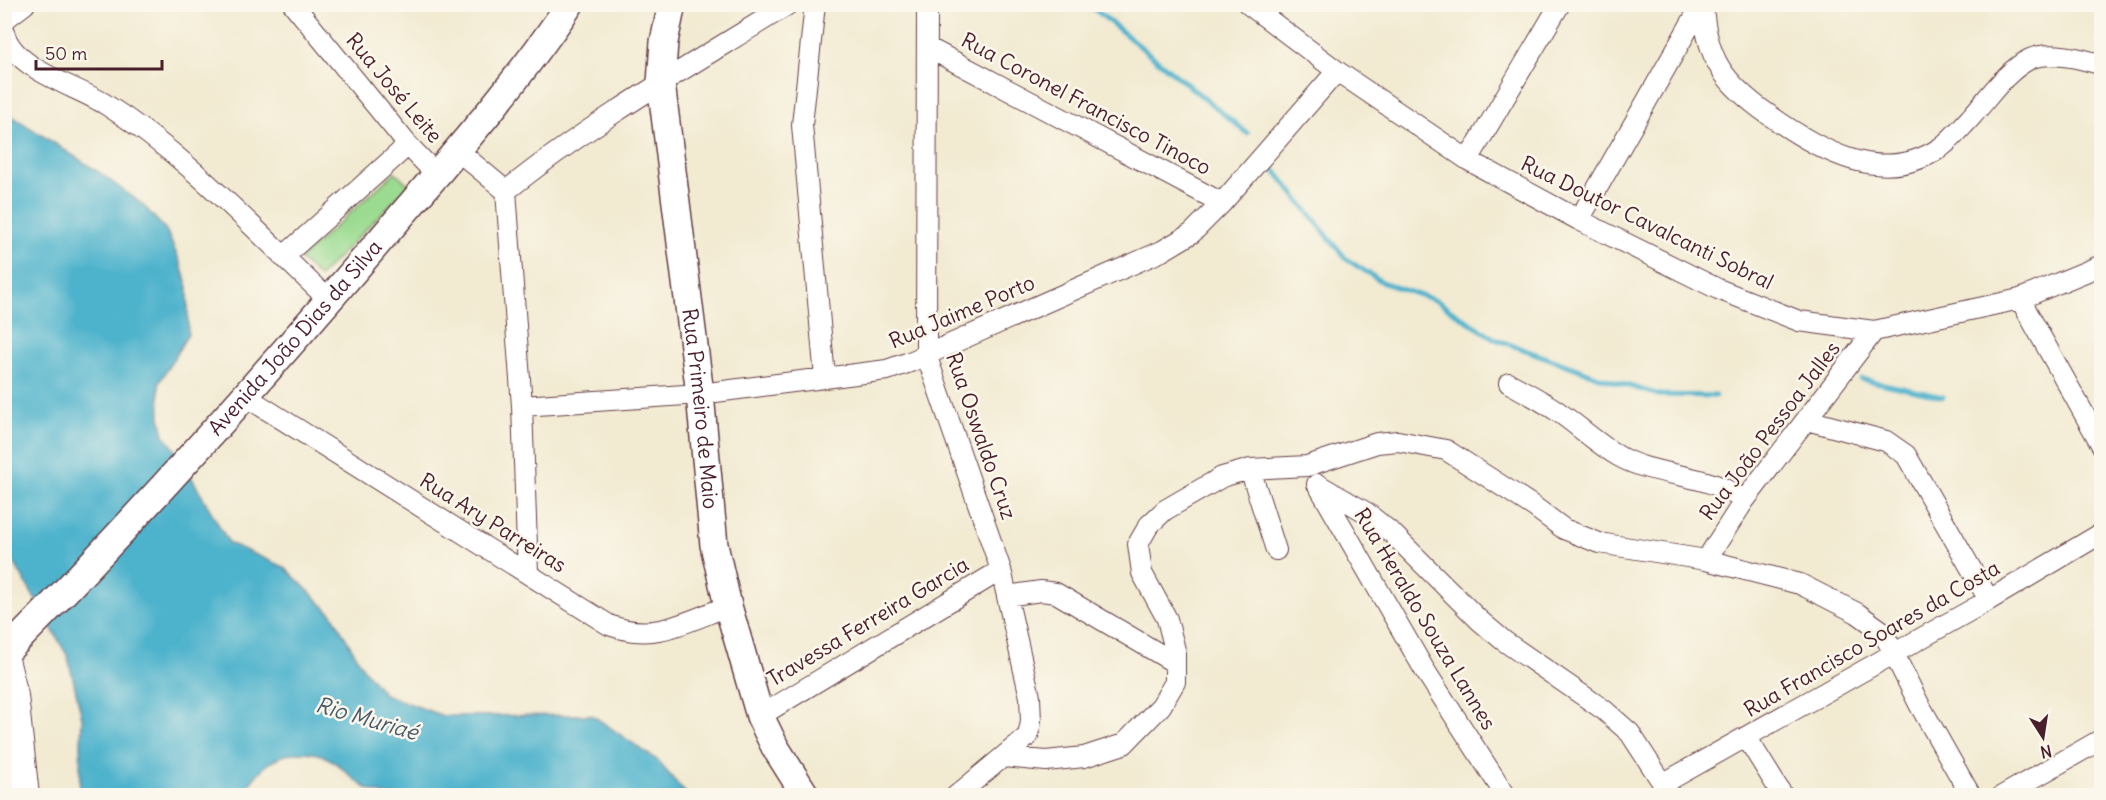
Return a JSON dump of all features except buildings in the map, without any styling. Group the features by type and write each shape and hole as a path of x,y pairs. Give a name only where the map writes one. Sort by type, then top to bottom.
{"highway":[{"path":"4,664 12,696 23,795"}],"main road":[{"name":"Avenida João Dias da Silva","path":"4,654 193,455 329,300 506,91 570,4"},
{"name":"Rua Primeiro de Maio","path":"672,4 664,42 662,83 700,394 714,545 728,606 760,716 775,747 806,795"}],"street":[{"path":"4,20 26,4"},
{"path":"506,191 548,157 789,4"},
{"path":"815,4 802,125 825,378"},
{"name":"Rua Oswaldo Cruz","path":"927,4 926,354 1001,570 1026,676 1031,722 1028,736 956,795"},
{"name":"Rua Doutor Cavalcanti Sobral","path":"1248,4 1336,71 1468,160 1580,220 1718,289 1798,321 1874,331 2020,299 2102,265"},
{"path":"1468,160 1560,4"},
{"path":"1702,4 1706,37 1712,57 1729,82 1750,101 1797,135 1832,152 1874,166 1923,157 1940,147 2009,75 2031,58 2067,56 2102,65"},
{"path":"1580,220 1702,4"},
{"name":"Rua José Leite","path":"296,6 408,145 436,174"},
{"path":"4,32 17,55 41,72 96,99 141,126 184,161 220,192 283,257 329,300"},
{"name":"Rua Coronel Francisco Tinoco","path":"927,47 1222,203"},
{"name":"Rua Jaime Porto","path":"522,406 700,394 825,378 887,370 926,354 1162,250 1192,233 1222,203 1336,71"},
{"path":"283,257 408,145"},
{"path":"457,150 506,191 522,406 528,574"},
{"path":"2020,299 2102,446"},
{"name":"Rua João Pessoa Jalles","path":"1706,560 1744,501 1874,331"},
{"path":"1509,383 1557,411 1619,456 1653,470 1711,484 1735,494 1744,501"},
{"name":"Rua Ary Parreiras","path":"245,396 609,625 641,634 658,632 728,606"},
{"path":"1807,420 1886,441 1906,455 1989,600"},
{"path":"1002,757 1046,761 1084,757 1124,744 1161,706 1174,682 1175,650 1167,619 1142,573 1138,544 1149,525 1178,501 1221,477 1250,469 1307,466 1377,443 1398,441 1446,450 1564,529 1599,543 1706,560 1800,584 1870,621 1882,631 1895,653 1919,704 1971,795"},
{"name":"Rua Heraldo Souza Lannes","path":"1307,466 1424,669 1506,795"},
{"path":"1250,469 1276,550"},
{"path":"1317,484 1367,513 1393,534 1479,621 1604,710 1630,733 1668,789"},
{"name":"Rua Francisco Soares da Costa","path":"1668,789 1748,738 2102,533"},
{"name":"Travessa Ferreira Garcia","path":"760,716 1001,570"},
{"path":"1007,596 1041,591 1056,593 1175,663"},
{"path":"1748,738 1783,795"},
{"path":"2002,795 2102,739"}],"green space":[{"path":"395,172 409,185 319,277 300,259"}],"water":[{"name":"Rio Muriaé","path":"4,111 99,172 142,204 166,230 188,287 188,334 159,383 160,417 164,435 177,452 229,543 284,567 332,614 363,668 384,694 443,716 592,715 657,760 687,795 547,796 521,795 478,787 399,796 388,795 364,787 327,758 316,753 302,752 274,760 253,779 243,795 79,795 82,718 68,657 8,552 5,551"}],"waterway":[{"path":"1088,4 1247,133"},
{"path":"1268,162 1346,259 1384,283 1437,301 1495,339 1602,378 1659,395 1715,396"},
{"path":"1861,379 1943,397"}]}
